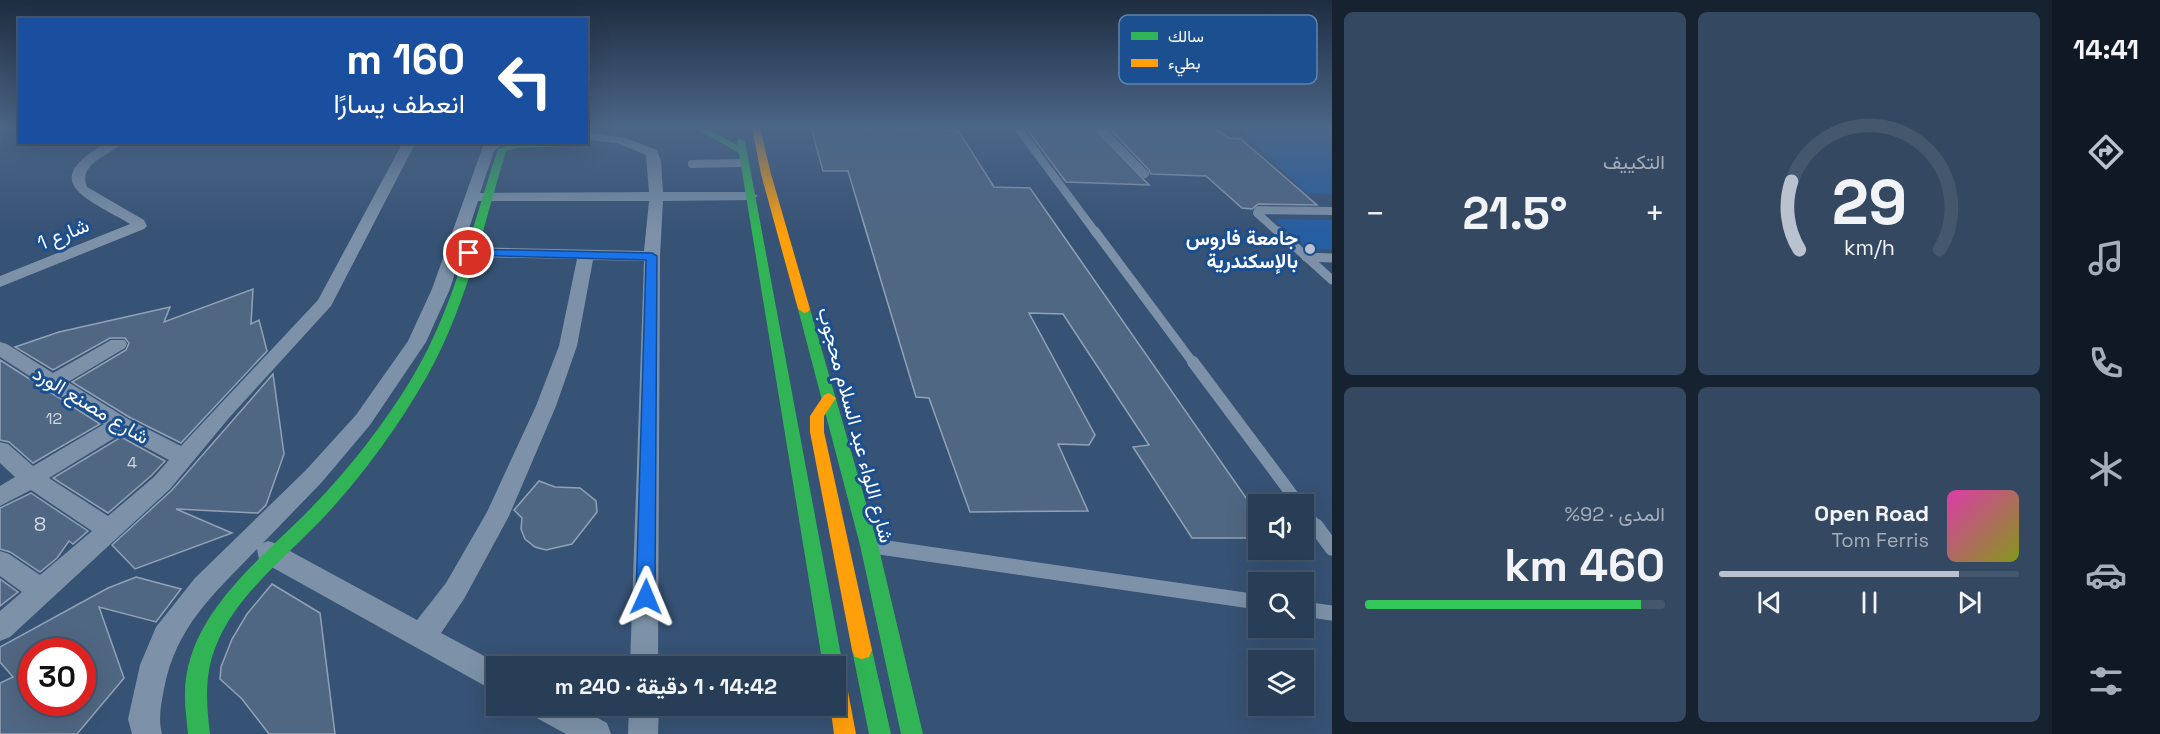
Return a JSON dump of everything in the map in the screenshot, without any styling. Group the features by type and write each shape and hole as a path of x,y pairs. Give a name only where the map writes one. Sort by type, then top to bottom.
{"main road":[{"path":"744,162 831,656"},
{"name":"شارع اللواء عبد السلام محجوب","path":"763,162 869,545 912,734"},
{"path":"199,734 193,710 194,682 204,653 230,602 334,494 362,460 421,373 447,322 462,253"},
{"path":"829,398 817,416 817,432 880,734"},
{"path":"842,716 845,734"}],"street":[{"name":"شارع 1","path":"0,282 134,228 140,223 81,189 78,184 78,173 87,162"},
{"path":"0,628 162,483 185,459 222,413 326,302 399,162"},
{"path":"147,734 144,719 152,676 166,636 204,585 320,469 363,420 399,370 425,327 462,253 492,162"},
{"path":"645,656 652,256 656,193 654,162"},
{"path":"481,194 750,192"},
{"path":"462,253 652,256"},
{"path":"422,636 455,591 497,516 546,406 568,346 586,256"},
{"path":"52,382 118,344"},
{"name":"شارع مصنع الورد","path":"0,348 120,424 185,459"},
{"path":"0,497 120,424"},
{"path":"0,450 31,478 110,530"},
{"path":"246,544 276,555 486,672"},
{"path":"0,562 42,591"},
{"path":"564,716 596,734"},
{"path":"643,734 644,716"}],"lane":[{"path":"692,164 705,162"},
{"path":"1044,162 1292,494"},
{"path":"1134,162 1145,174"},
{"path":"1332,211 1264,210 1257,212 1332,280"},
{"path":"1306,257 1332,258"},
{"path":"1314,524 1332,548"},
{"path":"869,545 1248,602"},
{"path":"1314,610 1332,613"}],"shaded area":[{"path":"1274,162 1332,162 1332,194 1307,193"},
{"path":"1274,219 1332,220 1332,250 1309,249"}],"building":[{"path":"821,162 978,162 994,187 1030,188 1248,501 1248,538 1192,538 1133,447 1149,445 1063,314 1029,313 1095,435 1089,445 1058,444 1088,511 970,512 929,398 916,397 848,171 823,171"},
{"path":"1051,162 1127,162 1149,185 1066,182"},
{"path":"1142,162 1268,162 1317,205 1258,204 1252,209 1242,208 1206,176 1151,174"},
{"path":"253,289 251,324 259,320 267,351 181,443 129,417 72,382 126,350 129,343 125,338 110,338 53,370 15,347 59,332 170,307 164,322"},
{"path":"0,360 100,424 33,463 9,442 0,440"},
{"path":"273,374 284,454 266,505 258,513 176,509 232,533 135,569 112,545 172,490"},
{"path":"121,437 165,461 108,513 53,478"},
{"path":"539,481 555,487 580,488 596,501 597,512 572,544 546,550 535,547 525,539 521,529 522,518 514,510"},
{"path":"31,493 88,531 73,544 69,541 57,558 40,572 10,552 0,549 0,508"},
{"path":"136,577 181,589 156,622 99,607 124,678 96,711 96,638 18,638 18,716 92,716 77,734 0,734 0,683 13,677 0,662 0,647 108,588"},
{"path":"0,579 18,592 0,606"},
{"path":"272,584 320,613 335,734 269,734 242,699 220,679 221,667 232,639 247,614"}],"traffic: fast":[{"path":"199,734 195,696 199,664 210,634 227,608 248,583 320,510 361,462 386,429 420,376 457,293 498,162"},
{"path":"745,162 831,656"},
{"path":"804,309 869,545 912,734"},
{"path":"862,650 880,734"}],"traffic: slow":[{"path":"763,162 804,309"},
{"path":"829,398 817,416 817,432 862,650"},
{"path":"842,716 845,734"}],"place":[{"name":"جامعة فاروس بالإسكندرية","path":"1310,249"}],"route":[{"path":"469,253 652,256 646,597"}]}
